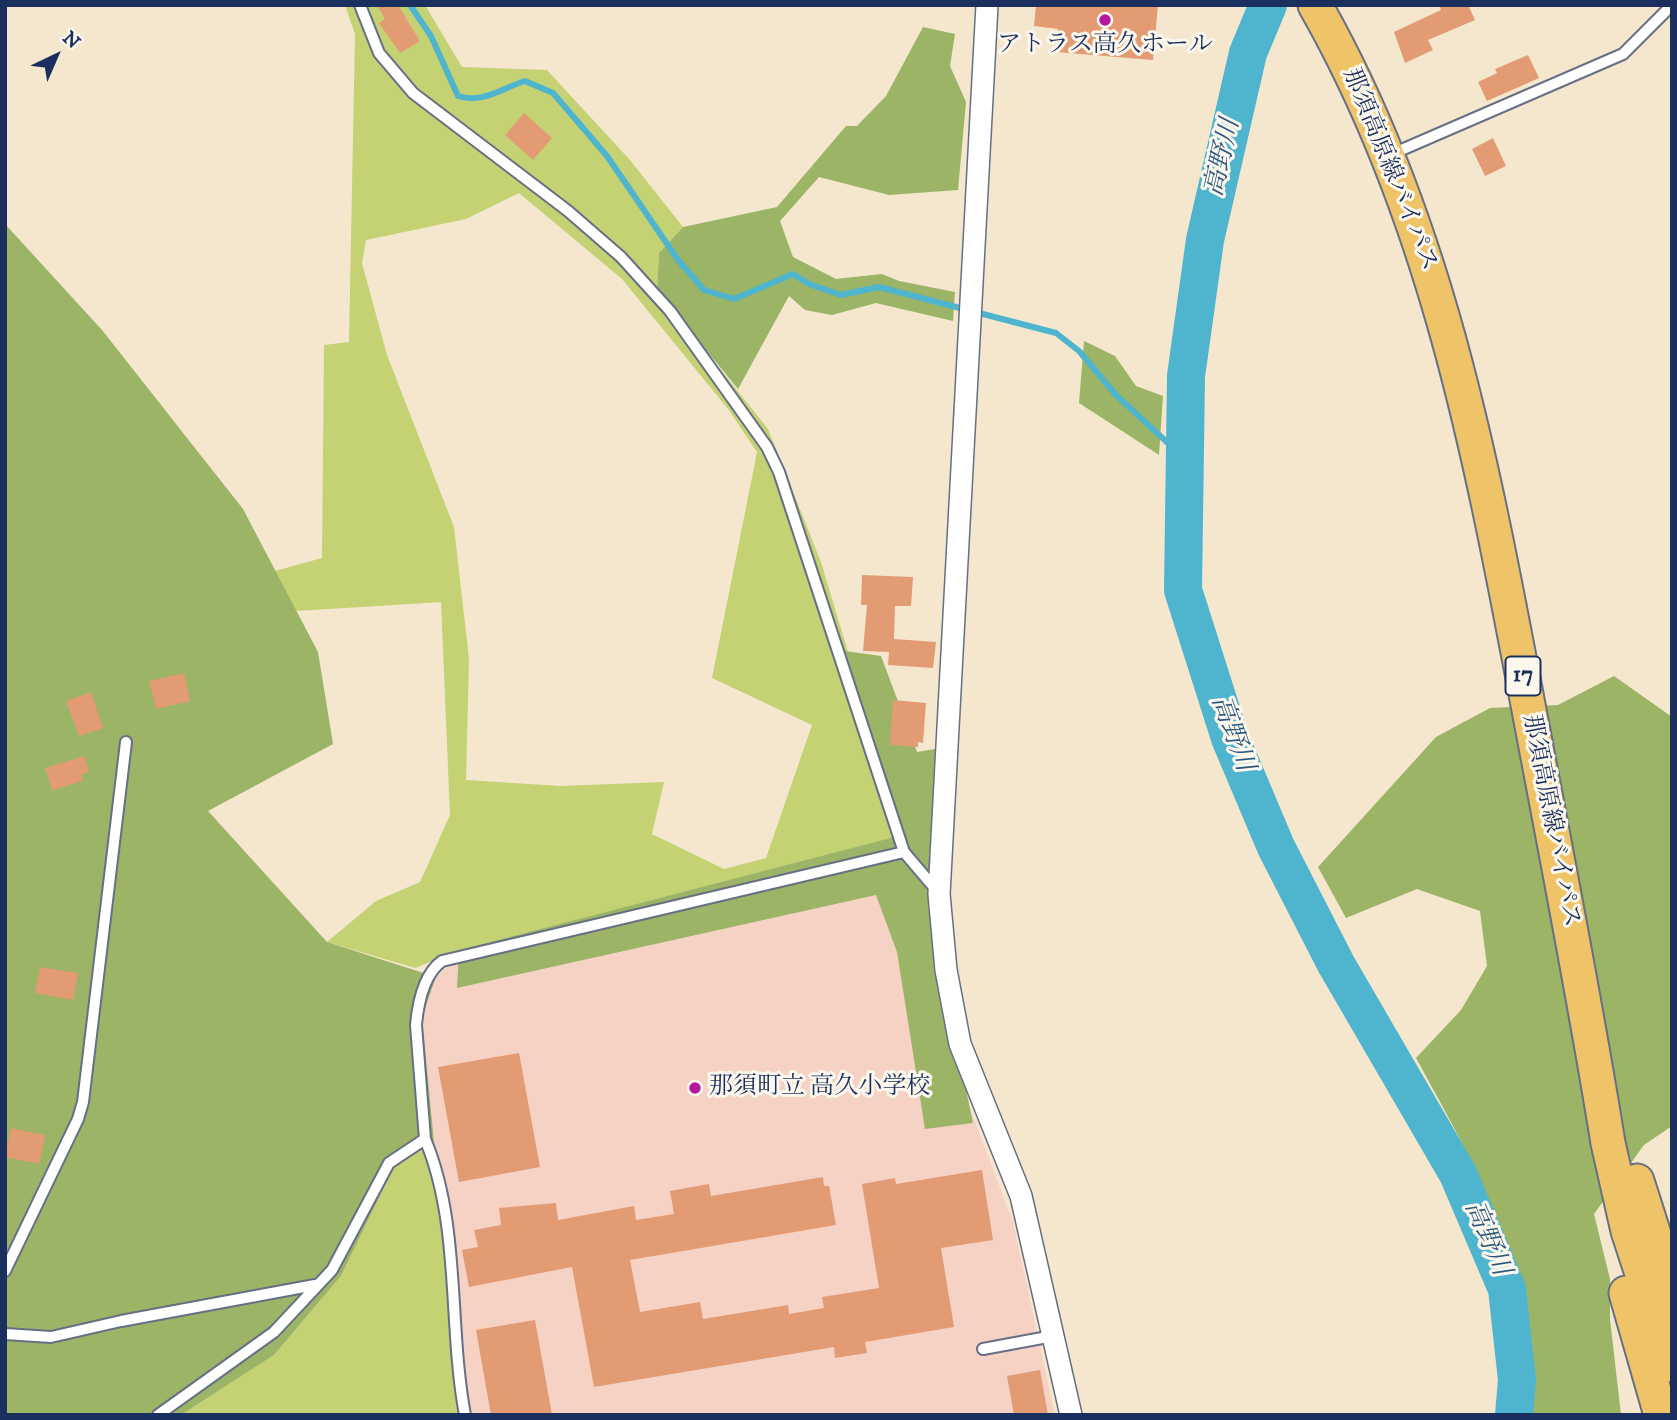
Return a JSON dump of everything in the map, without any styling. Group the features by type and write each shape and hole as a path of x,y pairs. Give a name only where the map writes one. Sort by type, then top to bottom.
{"main road":[{"name":"那須高原線バイパス","path":"1315,5 1341,51 1388,155 1414,219 1446,323 1493,517 1590,1032 1608,1143 1628,1231 1672,1366"},
{"path":"1590,1032 1672,1291"},
{"name":"17","path":"1590,1032 1600,1148 1612,1235 1636,1333 1661,1415"}],"street":[{"path":"987,5 939,894 946,970 960,1044 1021,1196 1070,1415"}],"lane":[{"path":"360,5 379,53 412,93 568,211 621,257 670,312 767,447 788,499 904,852 939,894"},
{"path":"1388,155 1623,54 1668,9"},
{"path":"5,1271 78,1119 83,1102 126,742"},
{"path":"465,1415 456,1350 444,1199 425,1139 416,1016 432,968 442,961 904,852"},
{"path":"159,1415 274,1332 332,1270 378,1179 389,1163 425,1139"},
{"path":"5,1334 51,1337 121,1321 316,1285"},
{"path":"983,1349 1052,1336"}],"shaded area":[{"name":"那須町立 高久小学校","path":"894,861 942,1035 1013,1222 1055,1415 468,1415 460,1351 448,1197 434,1142 422,1017 436,977 449,966"}],"green space":[{"path":"345,5 425,5 462,67 547,70 630,160 683,227 659,253 657,290 768,429 821,562 903,835 459,950 415,968 327,942 376,901 420,882 450,815 441,602 296,611 275,571 322,558 324,345 349,342 355,34","holes":["519,193 622,279 728,409 757,452 712,678 812,725 766,858 724,869 652,834 664,782 560,786 466,780 469,659 454,527 387,355 362,263 366,240 466,219"]},
{"path":"923,27 955,34 950,66 966,102 958,190 889,195 819,177 780,221 793,257 836,279 882,274 899,281 955,292 953,321 876,303 832,315 805,310 789,296 738,389 657,290 659,253 683,227 777,207 846,126 857,126 886,96"},
{"path":"5,224 102,330 243,509 318,652 333,744 208,811 327,942 436,977 422,1017 434,1142 393,1169 341,1276 274,1355 181,1415 5,1415"},
{"path":"1084,341 1115,356 1136,386 1163,396 1159,455 1079,403"},
{"path":"845,651 881,656 917,752 941,748 935,860 928,906 973,1123 925,1129 897,952 876,895 457,988 459,950 902,835"},
{"path":"1614,676 1672,717 1672,1126 1644,1145 1594,1214 1610,1279 1610,1319 1621,1415 1532,1415 1534,1368 1529,1322 1517,1275 1482,1184 1416,1058 1461,1010 1487,966 1480,911 1417,889 1346,918 1318,867 1436,737 1490,708 1558,705"},
{"path":"434,1142 448,1197 460,1351 468,1415 181,1415 274,1355 341,1276 393,1169"}],"building":[{"path":"377,5 398,5 420,41 400,53 379,23 385,19"},
{"path":"1036,5 1158,5 1153,60 1056,52 1058,29 1034,26"},
{"path":"1439,5 1468,5 1475,20 1428,40 1433,50 1405,63 1394,32 1441,10"},
{"path":"1528,55 1539,78 1487,101 1478,82 1497,73 1495,69"},
{"path":"524,113 552,138 533,160 505,135"},
{"path":"1493,138 1506,166 1485,176 1472,149"},
{"path":"862,575 913,577 911,606 895,606 894,639 936,642 933,668 888,665 889,652 863,651 867,605 861,605"},
{"path":"184,673 190,701 156,709 149,681"},
{"path":"91,692 103,728 79,736 66,701"},
{"path":"893,700 926,703 923,743 918,742 918,747 890,745"},
{"path":"84,756 89,772 81,774 83,781 52,790 45,768"},
{"path":"40,967 78,973 73,1000 35,993"},
{"path":"519,1053 540,1167 459,1182 438,1067"},
{"path":"11,1128 45,1135 39,1164 5,1157"},
{"path":"982,1170 993,1240 941,1248 954,1327 865,1342 867,1353 835,1358 834,1347 594,1387 572,1267 469,1287 462,1250 478,1247 474,1230 501,1225 499,1208 556,1203 558,1220 634,1206 636,1220 674,1214 670,1191 709,1184 711,1196 823,1177 824,1186 829,1186 836,1225 630,1260 640,1312 700,1302 703,1319 788,1305 789,1314 824,1308 822,1297 879,1288 862,1184 895,1178 896,1184"},
{"path":"535,1320 552,1415 491,1415 476,1330"},
{"path":"1040,1370 1048,1415 1014,1415 1007,1376"}],"waterway":[{"path":"410,5 431,36 458,96 484,97 525,81 553,93 607,156 678,260 704,290 734,299 793,274 809,284 841,295 879,287 1056,333 1079,351 1116,395 1184,458"},
{"name":"高野川","path":"1268,5 1248,53 1205,240 1186,376 1183,590 1230,738 1276,847 1336,964 1458,1174 1507,1289 1517,1380 1514,1415"}],"place":[{"name":"アトラス高久ホール","path":"1105,20"},
{"name":"那須町立 高久小学校","path":"695,1088"}]}
